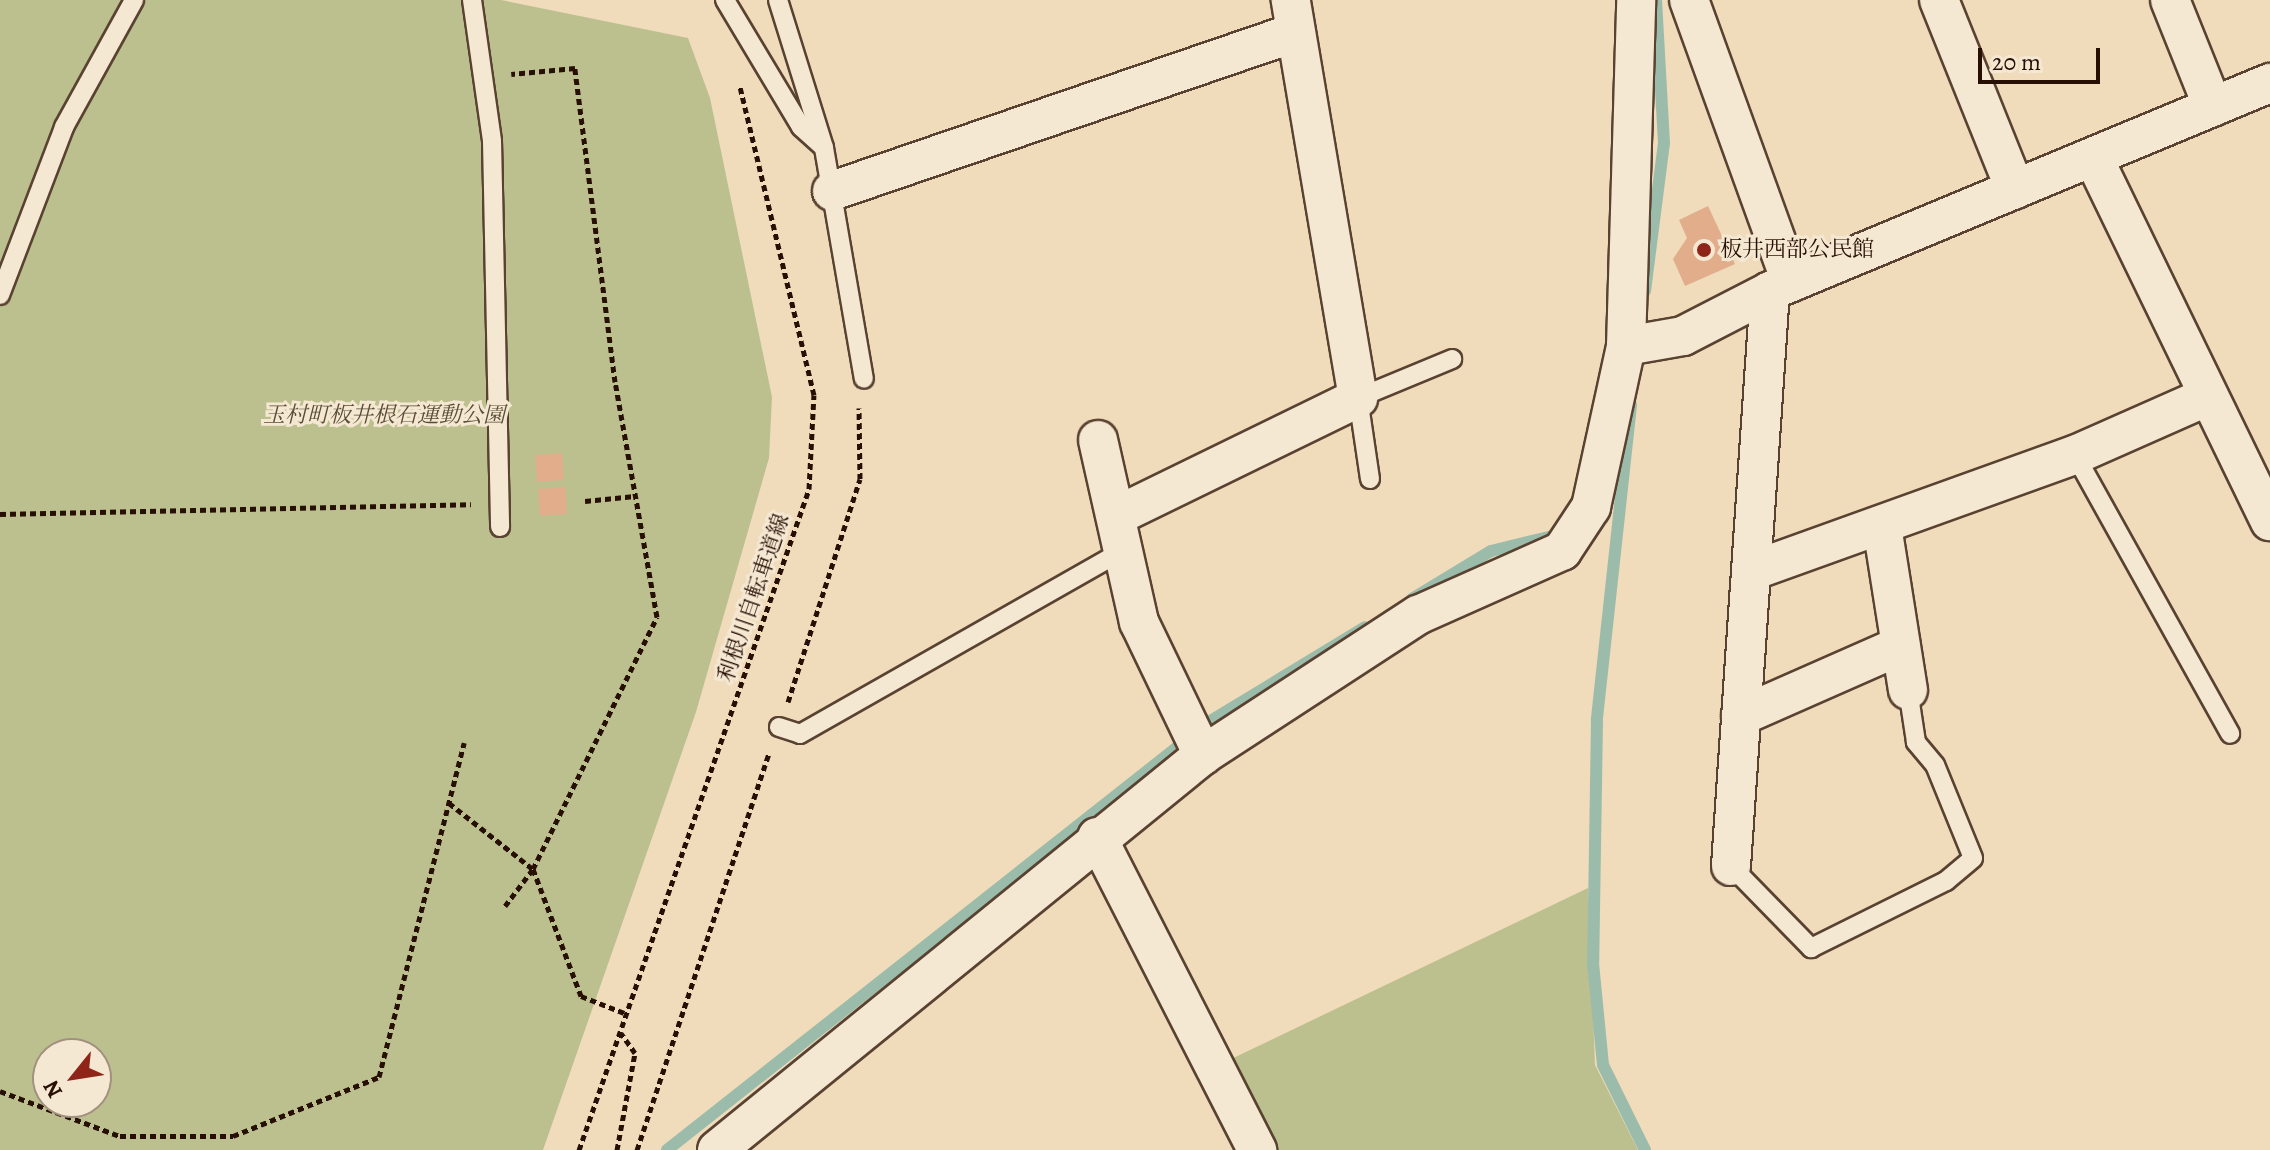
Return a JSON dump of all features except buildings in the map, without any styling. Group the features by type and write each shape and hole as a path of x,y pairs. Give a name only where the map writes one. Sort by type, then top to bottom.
{"street":[{"path":"717,1150 1097,837 1203,755 1418,615 1562,551 1591,507 1626,346 1636,0"},
{"path":"1689,0 1781,286 1752,571 1731,866"},
{"path":"1939,0 2015,189"},
{"path":"2170,0 2213,107"},
{"path":"832,191 1294,16 1358,398 1122,532"},
{"path":"1626,346 1683,336 1781,286 2270,83"},
{"path":"2093,157 2270,521"},
{"path":"1752,571 2075,455 2208,396"},
{"path":"1098,440 1122,532 1139,622 1203,755"},
{"path":"1882,526 1908,690"},
{"path":"1741,716 1900,646"},
{"path":"1097,837 1257,1150"}],"lane":[{"path":"0,295 64,127 134,0"},
{"path":"472,0 492,141 500,527"},
{"path":"725,0 801,127 824,148"},
{"path":"778,0 824,148 864,379"},
{"path":"1370,479 1358,398 1452,359"},
{"path":"2075,455 2230,734"},
{"path":"779,727 800,734 1122,532"},
{"path":"1731,866 1811,948 1946,881 1973,858 1935,765 1916,742 1908,690"}],"path":[{"path":"505,906 533,869 657,617 635,496 575,68 537,73"},
{"name":"利根川自転車道線","path":"579,1150 809,489 815,443 801,323 736,71"},
{"path":"637,1150 779,727 827,598 860,479 864,379"},
{"path":"585,501 635,496"},
{"path":"0,514 500,503"},
{"path":"0,1091 120,1136 233,1136 379,1077 464,743"},
{"path":"449,803 533,869 581,996 627,1014"},
{"path":"617,1150 635,1053 620,1032"}],"green space":[{"name":"玉村町板井根石運動公園","path":"0,0 501,0 688,38 710,98 772,397 769,458 696,712 543,1150 0,1150"},
{"path":"1588,888 1595,1065 1638,1150 1274,1150 1227,1061"}],"waterway":[{"path":"1645,291 1664,143 1656,0"},
{"path":"1631,405 1597,720 1593,963 1603,1065 1645,1150"},
{"path":"1412,599 1491,551 1557,535"},
{"path":"1204,725 1365,627"},
{"path":"667,1150 1180,745"}],"place":[{"name":"板井西部公民館","path":"1704,250"}]}
